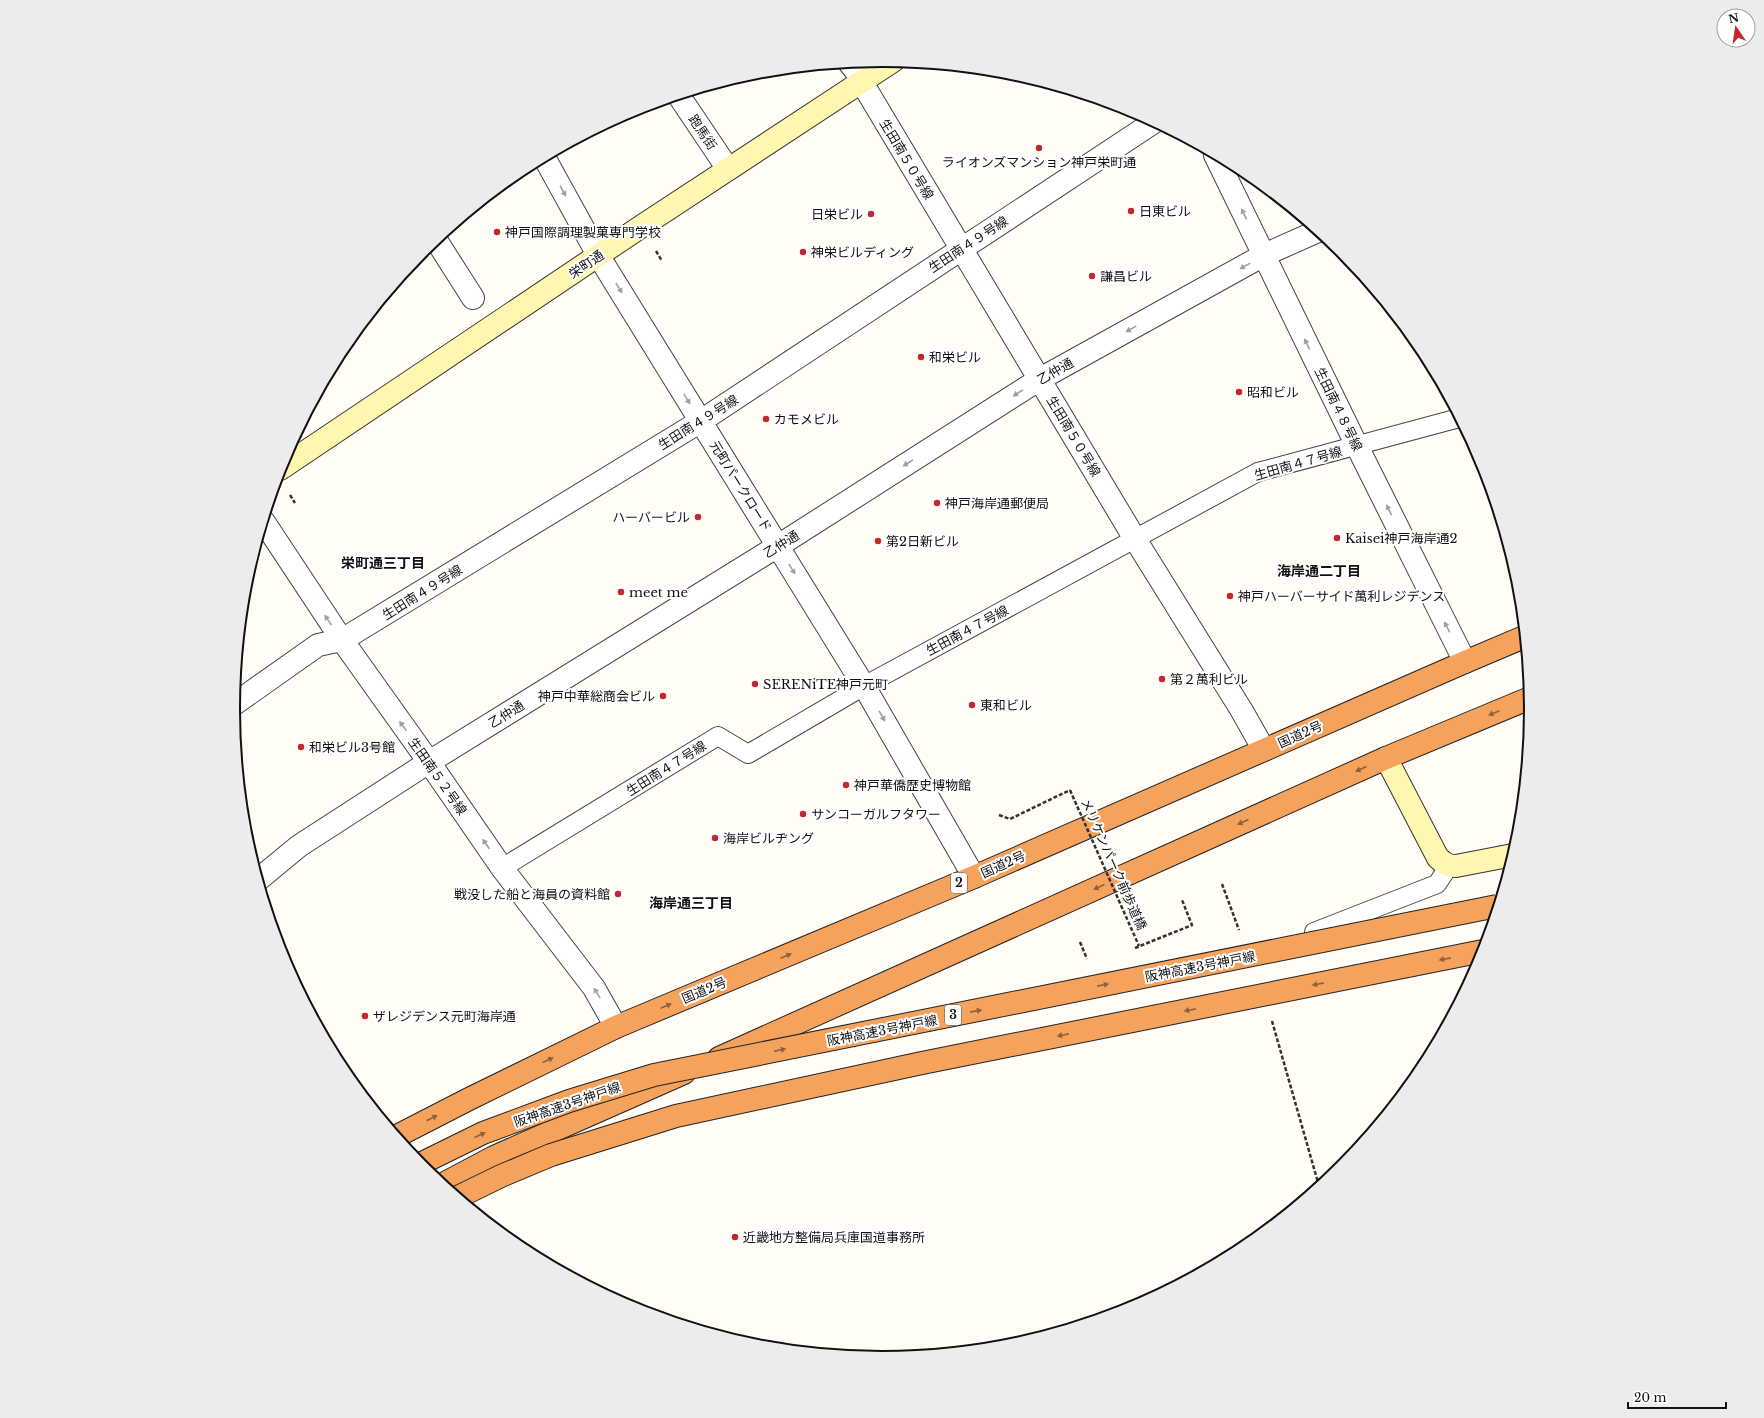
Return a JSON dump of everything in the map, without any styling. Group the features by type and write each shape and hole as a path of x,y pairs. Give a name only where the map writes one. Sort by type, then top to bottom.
{"highway":[{"name":"国道2号","path":"401,1134 469,1098 616,1027 974,877 1520,639"},
{"path":"448,1181 494,1157 644,1092 1386,758 1524,701"},
{"name":"阪神高速3号神戸線","path":"426,1161 490,1130 569,1101 654,1075 1492,907"},
{"path":"462,1195 501,1176 551,1155 676,1116 922,1063 1476,952"}],"street":[{"name":"栄町通","path":"289,463 598,255 883,67"},
{"name":"生田南５０号線","path":"861,81 1242,711 1264,750"},
{"name":"跑馬街","path":"681,99 728,169"},
{"name":"生田南４９号線","path":"240,700 318,645 342,640 701,421 1149,125"},
{"name":"元町パークロード","path":"547,162 598,255 864,686 974,877"},
{"name":"生田南４８号線","path":"1219,163 1357,446 1465,662"},
{"name":"乙仲通","path":"262,876 299,846 429,762 778,546 1040,379 1264,255 1313,233"},
{"path":"439,245 473,298"},
{"name":"生田南５２号線","path":"267,526 342,640 502,868 594,988 616,1027"},
{"path":"1386,758 1438,858 1449,866 1464,865 1507,855"}],"lane":[{"path":"851,68 861,81"},
{"name":"生田南４７号線","path":"502,868 718,736 748,754 864,686 1258,472 1455,419"},
{"path":"1314,932 1437,884 1449,866"}],"path":[{"name":"メリケンパーク前歩道橋","path":"999,815 1010,819 1070,790 1139,946 1192,925 1182,900"},
{"path":"1222,884 1240,934"},
{"path":"1080,942 1088,960"},
{"path":"1269,1014 1277,1036 1317,1180"}],"place":[{"name":"ライオンズマンション神戸栄町通","path":"1039,148"},
{"name":"日東ビル","path":"1131,211"},
{"name":"日栄ビル","path":"871,214"},
{"name":"神戸国際調理製菓専門学校","path":"497,232"},
{"name":"神栄ビルディング","path":"803,252"},
{"name":"謙昌ビル","path":"1092,276"},
{"name":"和栄ビル","path":"921,357"},
{"name":"昭和ビル","path":"1239,392"},
{"name":"カモメビル","path":"766,419"},
{"name":"神戸海岸通郵便局","path":"937,503"},
{"name":"ハーバービル","path":"698,517"},
{"name":"Kaisei神戸海岸通2","path":"1337,538"},
{"name":"第2日新ビル","path":"878,541"},
{"name":"meet me","path":"621,592"},
{"name":"神戸ハーバーサイド萬利レジデンス","path":"1230,596"},
{"name":"第２萬利ビル","path":"1162,679"},
{"name":"SERENiTE神戸元町","path":"755,684"},
{"name":"神戸中華総商会ビル","path":"663,696"},
{"name":"東和ビル","path":"972,705"},
{"name":"和栄ビル3号館","path":"301,747"},
{"name":"神戸華僑歴史博物館","path":"846,785"},
{"name":"サンコーガルフタワー","path":"803,814"},
{"name":"海岸ビルヂング","path":"715,838"},
{"name":"戦没した船と海員の資料館","path":"618,894"},
{"name":"ザレジデンス元町海岸通","path":"365,1016"},
{"name":"近畿地方整備局兵庫国道事務所","path":"735,1237"}],"district":[{"name":"栄町通三丁目","path":"383,563"},
{"name":"海岸通二丁目","path":"1319,571"},
{"name":"海岸通三丁目","path":"691,903"}]}
